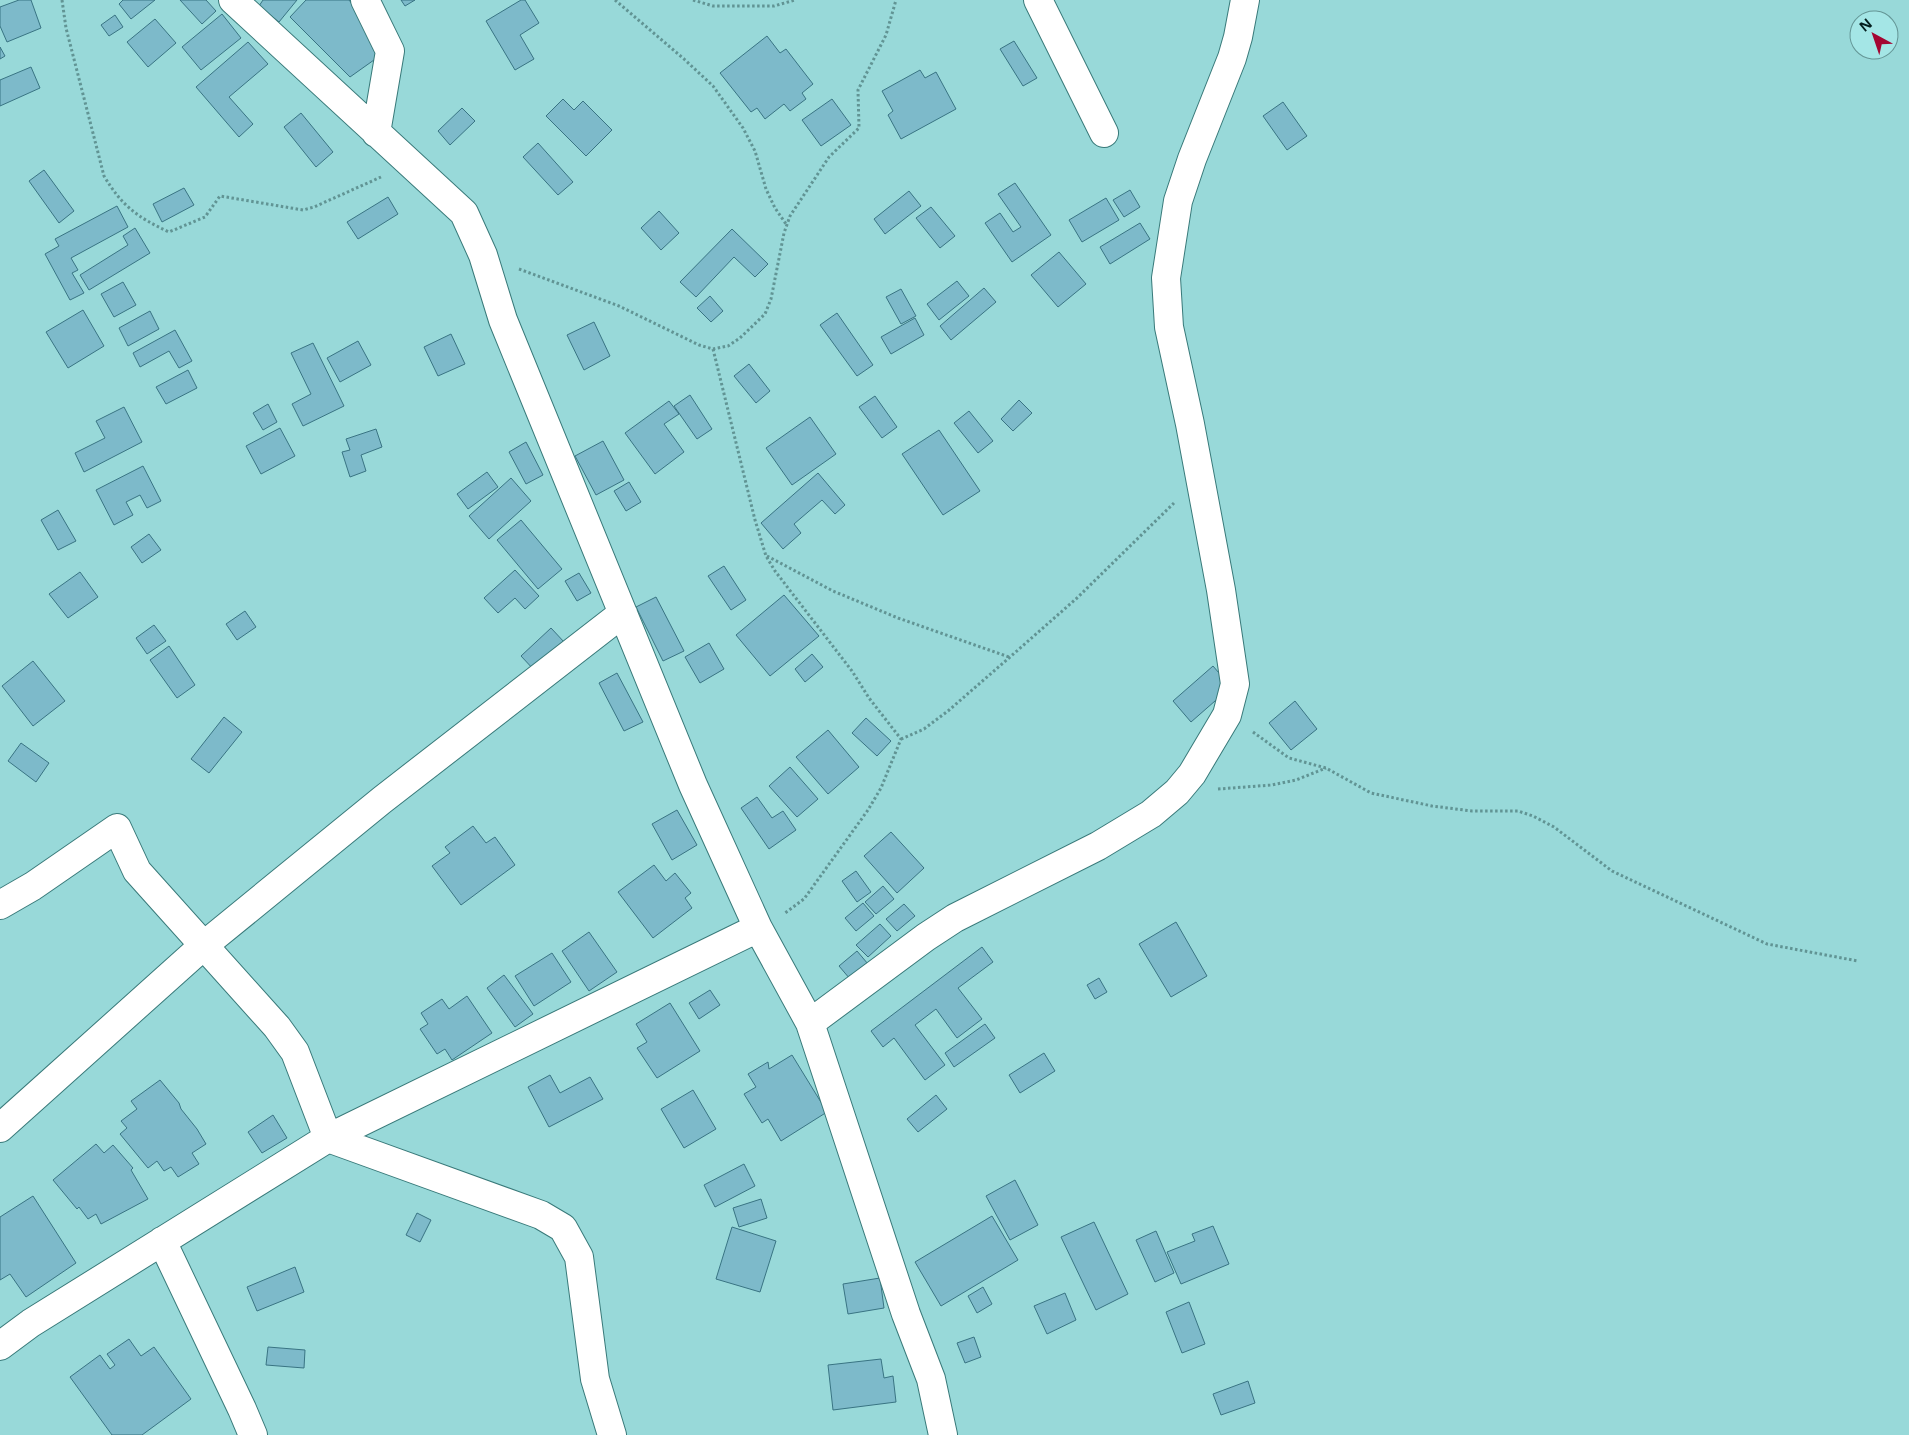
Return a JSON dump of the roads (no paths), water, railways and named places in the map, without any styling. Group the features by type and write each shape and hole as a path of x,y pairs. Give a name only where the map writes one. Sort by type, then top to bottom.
{"street":[{"path":"233,0 464,214 483,255 503,320 693,785 758,928 810,1022 906,1314 931,1379 942,1435"},
{"path":"364,0 390,51 376,133"},
{"path":"1038,0 1104,133"},
{"path":"810,1022 955,918 1098,846 1151,814 1177,792 1192,774 1227,710 1235,684 1221,590 1169,326 1166,278 1178,201 1192,159 1232,58 1245,0"},
{"path":"0,1128 203,946 382,800 623,613"},
{"path":"0,905 33,886 117,828 137,871 277,1027 295,1052 307,1078 328,1138"},
{"path":"0,1346 31,1323 328,1138 758,928"},
{"path":"328,1138 541,1215 563,1228 579,1256 595,1379 612,1435"},
{"path":"162,1240 253,1435"}]}
